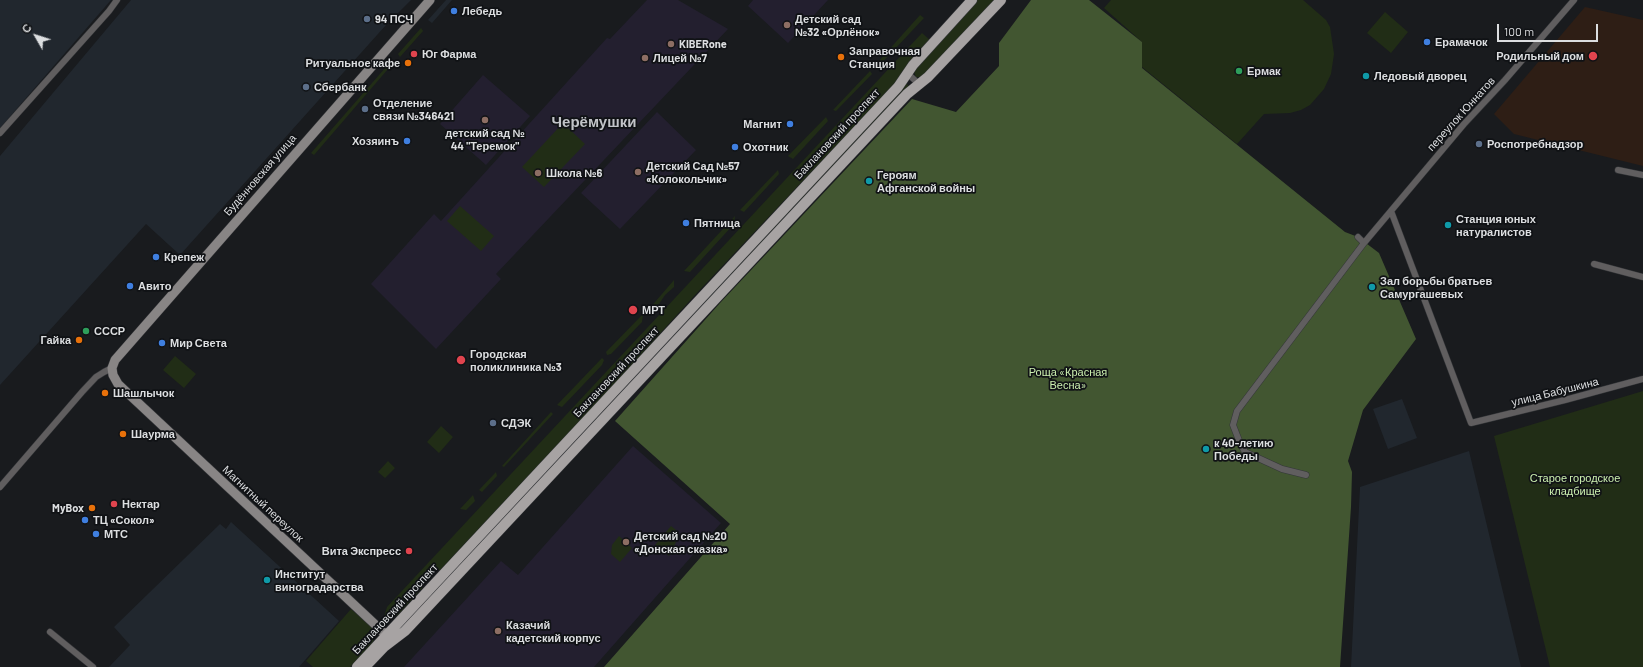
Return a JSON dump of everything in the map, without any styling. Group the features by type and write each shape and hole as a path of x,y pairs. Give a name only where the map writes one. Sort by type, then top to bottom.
{"main road":[{"name":"Будённовская улица","path":"112,368 115,360 430,0"},
{"name":"Баклановский проспект","path":"365,667 389,638 898,87 913,65 972,0"},
{"name":"Баклановский проспект","path":"357,667 389,638 405,631 907,94 928,77 1002,0"},
{"name":"Магнитный переулок","path":"112,368 113,375 118,384 389,638"}],"street":[{"path":"0,132 110,11 117,0"},
{"name":"переулок Юннатов","path":"1306,475 1282,469 1245,452 1240,444 1233,425 1237,411 1364,243 1464,124 1505,80 1574,0"},
{"path":"908,74 919,84"},
{"path":"1618,170 1643,175"},
{"name":"улица Бабушкина","path":"1391,211 1471,423 1566,400 1643,379"},
{"path":"1358,237 1364,243"},
{"path":"1594,264 1643,277"},
{"name":"Будённовская улица","path":"0,487 96,377 112,368"},
{"path":"50,632 93,667"}],"shaded area":[{"path":"0,0 111,0 0,128"},
{"path":"131,0 411,0 386,25 180,255 146,224 0,385 0,156"},
{"path":"446,0 452,0 432,23 428,20"},
{"name":"Школа №6","path":"647,0 678,0 728,29 496,274 501,279 436,349 371,284 434,214 441,221 607,38 610,39"},
{"name":"Детский сад №32 «Орлёнок»","path":"753,0 828,0 788,43 748,6"},
{"name":"Родильный дом","path":"1585,7 1643,20 1643,166 1514,134 1494,114"},
{"name":"детский сад № 44 \"Теремок\"","path":"483,75 530,116 486,165 440,124"},
{"name":"Детский Сад №57 «Колокольчик»","path":"657,112 696,150 620,229 581,193"},
{"path":"1402,399 1417,438 1388,449 1373,409"},
{"name":"Детский сад №20 «Донская сказка»","path":"633,446 721,523 594,667 404,667 501,561 518,575"},
{"path":"1469,451 1521,667 1351,667 1360,487"},
{"path":"231,522 339,621 299,667 109,667 130,645 114,627 220,524 226,529"}],"green space":[{"path":"977,0 996,0 923,77 916,77 914,72 950,29"},
{"name":"Роща «Красная Весна»","path":"1031,0 1089,0 1142,42 1142,68 1345,232 1358,237 1379,253 1416,339 1363,410 1348,461 1352,472 1351,507 1340,667 604,667 730,524 615,421 720,303 912,99 956,112 999,66 999,43"},
{"name":"Ермак","path":"1111,0 1303,0 1326,20 1330,27 1334,54 1331,74 1324,89 1310,105 1301,110 1290,113 1264,114 1237,144 1142,67 1142,42 1104,8"},
{"path":"1385,12 1408,32 1391,53 1367,33"},
{"path":"920,15 924,18 879,66 877,63"},
{"path":"421,28 423,31 400,57 398,54"},
{"path":"922,33 930,40 909,62 896,82 695,295 605,394 440,570 433,569 424,580 423,587 398,615 391,618 384,617 387,607"},
{"path":"386,67 388,69 314,155 311,153"},
{"path":"870,71 872,74 836,111 833,110"},
{"path":"906,83 909,86 427,602 425,600"},
{"path":"826,117 828,121 793,159 788,156"},
{"path":"563,123 585,144 544,187 522,167"},
{"path":"778,170 779,174 744,212 740,210"},
{"path":"460,206 494,236 481,251 447,221"},
{"path":"735,216 734,224 690,272 684,271"},
{"path":"674,280 674,287 665,295 655,310 649,309"},
{"path":"643,314 642,322 611,354 607,355 606,352"},
{"path":"175,356 196,374 184,388 163,370"},
{"path":"602,358 604,360 602,365 562,407 557,405"},
{"name":"Старое городское кладбище","path":"1643,391 1643,667 1550,667 1494,436"},
{"path":"551,412 553,414 504,467 502,466"},
{"path":"441,426 453,437 439,453 427,442"},
{"path":"388,461 395,468 385,478 378,472"},
{"path":"496,472 497,476 482,492 479,490"},
{"path":"473,495 475,501 466,510 460,509"},
{"path":"671,526 676,530 677,540 669,556 655,545"},
{"path":"619,536 632,548 620,562 611,554 612,545"},
{"path":"351,609 372,627 376,634 372,644 350,667 313,667 306,661"}],"place":[{"name":"Лебедь","path":"454,11"},
{"name":"94 ПСЧ","path":"367,19"},
{"name":"Детский сад №32 «Орлёнок»","path":"787,25"},
{"name":"Ерамачок","path":"1427,42"},
{"name":"KIBERone","path":"671,44"},
{"name":"Юг Фарма","path":"414,54"},
{"name":"Родильный дом","path":"1593,56"},
{"name":"Заправочная Станция","path":"841,57"},
{"name":"Лицей №7","path":"645,58"},
{"name":"Ритуальное кафе","path":"408,63"},
{"name":"Ермак","path":"1239,71"},
{"name":"Ледовый дворец","path":"1366,76"},
{"name":"Сбербанк","path":"306,87"},
{"name":"Отделение связи №346421","path":"365,109"},
{"name":"детский сад № 44 \"Теремок\"","path":"485,120"},
{"name":"Магнит","path":"790,124"},
{"name":"Хозяинъ","path":"407,141"},
{"name":"Роспотребнадзор","path":"1479,144"},
{"name":"Охотник","path":"735,147"},
{"name":"Детский Сад №57 «Колокольчик»","path":"638,172"},
{"name":"Школа №6","path":"538,173"},
{"name":"Героям Афганской войны","path":"869,181"},
{"name":"Пятница","path":"686,223"},
{"name":"Станция юных натуралистов","path":"1448,225"},
{"name":"Крепеж","path":"156,257"},
{"name":"Авито","path":"130,286"},
{"name":"Зал борьбы братьев Самургашевых","path":"1372,287"},
{"name":"МРТ","path":"633,310"},
{"name":"СССР","path":"86,331"},
{"name":"Гайка","path":"79,340"},
{"name":"Мир Света","path":"162,343"},
{"name":"Городская поликлиника №3","path":"461,360"},
{"name":"Шашлычок","path":"105,393"},
{"name":"СДЭК","path":"493,423"},
{"name":"Шаурма","path":"123,434"},
{"name":"к 40-летию Победы","path":"1206,449"},
{"name":"Нектар","path":"114,504"},
{"name":"MyBox","path":"92,508"},
{"name":"ТЦ «Сокол»","path":"85,520"},
{"name":"МТС","path":"96,534"},
{"name":"Детский сад №20 «Донская сказка»","path":"626,542"},
{"name":"Вита Экспресс","path":"409,551"},
{"name":"Институт виноградарства","path":"267,580"},
{"name":"Казачий кадетский корпус","path":"498,631"}],"district":[{"name":"Черёмушки","path":"594,122"}]}
